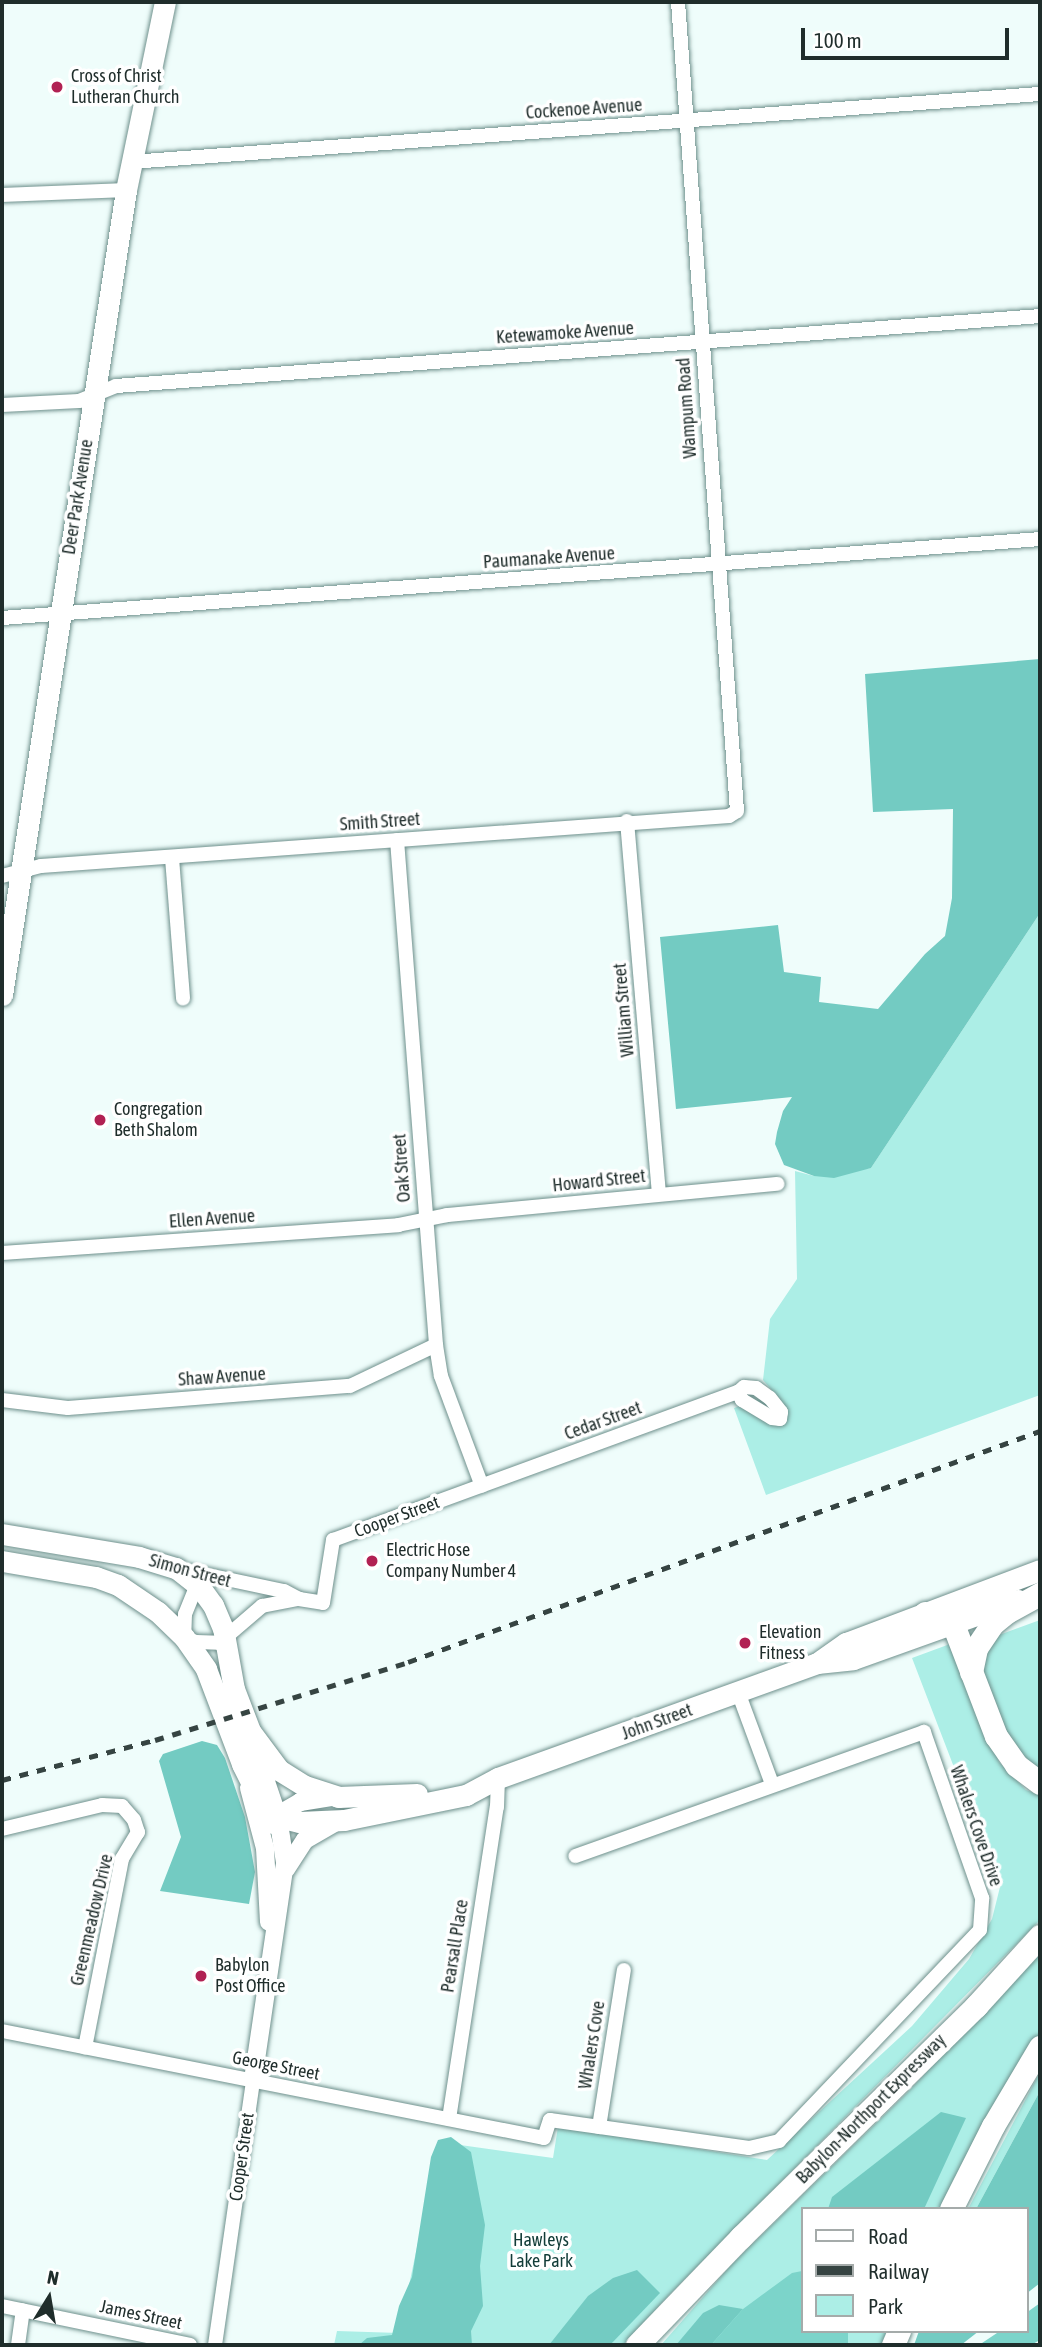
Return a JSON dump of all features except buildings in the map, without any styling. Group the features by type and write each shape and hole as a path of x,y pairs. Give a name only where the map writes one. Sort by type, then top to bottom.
{"main road":[{"name":"Deer Park Avenue","path":"2,995 126,190 165,2"},
{"name":"Simon Street","path":"2,1534 54,1545 139,1557 176,1567"},
{"name":"Simon Street","path":"2,1545 54,1545"},
{"path":"2,1561 72,1571 118,1585 158,1612 184,1637 206,1669 242,1764 262,1804 278,1817"},
{"name":"Cooper Street","path":"176,1567 206,1582 225,1640 234,1689 250,1731"},
{"name":"John Street","path":"817,1663 846,1643 1040,1570"},
{"path":"971,1672 976,1648 987,1630 1007,1612 1040,1593"},
{"name":"John Street","path":"278,1817 299,1822 344,1820 449,1799 498,1778 817,1663 853,1659 1040,1593"},
{"path":"925,1613 953,1624 1002,1747 1016,1765 1040,1783"},
{"name":"John Street","path":"250,1731 271,1762 287,1776 316,1791 338,1797 409,1795 498,1778"},
{"name":"Babylon-Northport Expressway","path":"699,2280 976,2006 1040,1936"},
{"path":"952,2207 993,2126 1040,2048"},
{"path":"637,2345 699,2280"},
{"path":"647,2345 699,2280"}],"street":[{"name":"Wampum Road","path":"678,2 737,811"},
{"name":"Cockenoe Avenue","path":"131,162 1040,94"},
{"path":"2,195 126,190"},
{"name":"Ketewamoke Avenue","path":"2,405 79,401 116,386 1040,316"},
{"name":"Paumanake Avenue","path":"2,618 1040,539"},
{"name":"Smith Street","path":"2,876 41,866 626,821 729,816 737,811"},
{"name":"William Street","path":"626,821 659,1195"},
{"name":"Oak Street","path":"397,840 436,1345 441,1376 482,1486"},
{"path":"172,858 183,999"},
{"name":"Howard Street","path":"425,1218 778,1185"},
{"name":"Ellen Avenue","path":"2,1253 398,1225 425,1218"},
{"name":"Shaw Avenue","path":"2,1400 68,1408 350,1386 436,1345"},
{"name":"Cedar Street","path":"482,1486 738,1392"},
{"name":"Cooper Street","path":"323,1603 333,1540 482,1486"},
{"path":"206,1582 185,1614 184,1637 209,1644 225,1640 252,1612 262,1606 299,1599"},
{"name":"Simon Street","path":"206,1582 284,1591 299,1599 323,1603"},
{"path":"738,1692 772,1784"},
{"name":"Cooper Street","path":"215,2345 284,1872 283,1839 278,1817 253,1751 250,1731"},
{"name":"Whalers Cove Drive","path":"544,2138 550,2120 749,2148 779,2141 980,1930 982,1898 924,1732 575,1856"},
{"name":"Cooper Street","path":"242,1764 265,1848 269,1895 268,1968"},
{"name":"Pearsall Place","path":"449,2119 497,1807 498,1778"},
{"name":"John Street","path":"278,1817 300,1802 338,1797"},
{"name":"Greenmeadow Drive","path":"2,1829 102,1805 122,1806 134,1820 138,1832 122,1859 85,2047"},
{"path":"265,1848 278,1817"},
{"name":"John Street","path":"284,1872 305,1840 319,1829 344,1820"},
{"name":"Whalers Cove","path":"599,2127 624,1970"},
{"name":"George Street","path":"2,2031 544,2138"},
{"name":"James Street","path":"2,2306 190,2345"},
{"path":"18,2345 23,2311"}],"green space":[{"path":"1040,913 1040,1395 766,1495 734,1408 775,1394 763,1380 770,1319 797,1279 795,1171 814,1176 871,1168"},
{"path":"1040,1620 1040,1775 1012,1749 982,1680 983,1647 991,1638"},
{"name":"Hawleys Lake Park","path":"950,1644 999,1762 1026,1790 1040,1795 1040,1920 669,2295 623,2345 334,2345 337,2331 399,2333 439,2142 553,2158 558,2127 767,2160 912,2026 969,1959 992,1919 1000,1887 912,1658"},
{"path":"1040,1952 1040,2032 977,2138 945,2207 800,2207 800,2333 890,2333 885,2345 661,2345 732,2264 908,2092"},
{"path":"1040,2072 1040,2091 977,2207 969,2207"}],"shaded area":[{"path":"1040,659 1040,913 871,1168 834,1178 814,1176 784,1165 775,1144 783,1111 792,1097 676,1109 660,937 778,925 784,972 821,977 819,1002 878,1009 925,954 945,936 952,898 953,809 873,812 865,674"},
{"path":"202,1741 217,1745 225,1758 245,1817 255,1872 249,1904 160,1891 181,1837 159,1761 163,1754"},
{"path":"1040,2091 1040,2283 1028,2292 1028,2207 977,2207"},
{"path":"941,2112 966,2118 925,2207 829,2207 832,2197"},
{"path":"451,2137 471,2152 485,2225 480,2266 483,2306 471,2331 472,2345 359,2345 367,2338 392,2335 399,2306 412,2277 431,2157 438,2140"},
{"path":"637,2270 660,2293 610,2345 549,2345 588,2296 613,2278"},
{"path":"800,2271 800,2333 848,2333 848,2345 711,2345 743,2309 792,2273"},
{"path":"1040,2303 1040,2340 1031,2345 979,2345 997,2333 1028,2333 1028,2312"},
{"path":"719,2305 743,2309 711,2345 676,2345 703,2313"},
{"path":"918,2333 976,2333 961,2345 914,2345"}],"railway":[{"path":"2,1780 155,1740 408,1662 1040,1431"}],"place":[{"name":"Cross of Christ Lutheran Church","path":"57,87"},
{"name":"Congregation Beth Shalom","path":"100,1120"},
{"name":"Electric Hose Company Number 4","path":"372,1561"},
{"name":"Elevation Fitness","path":"745,1643"},
{"name":"Babylon Post Office","path":"201,1976"}]}
